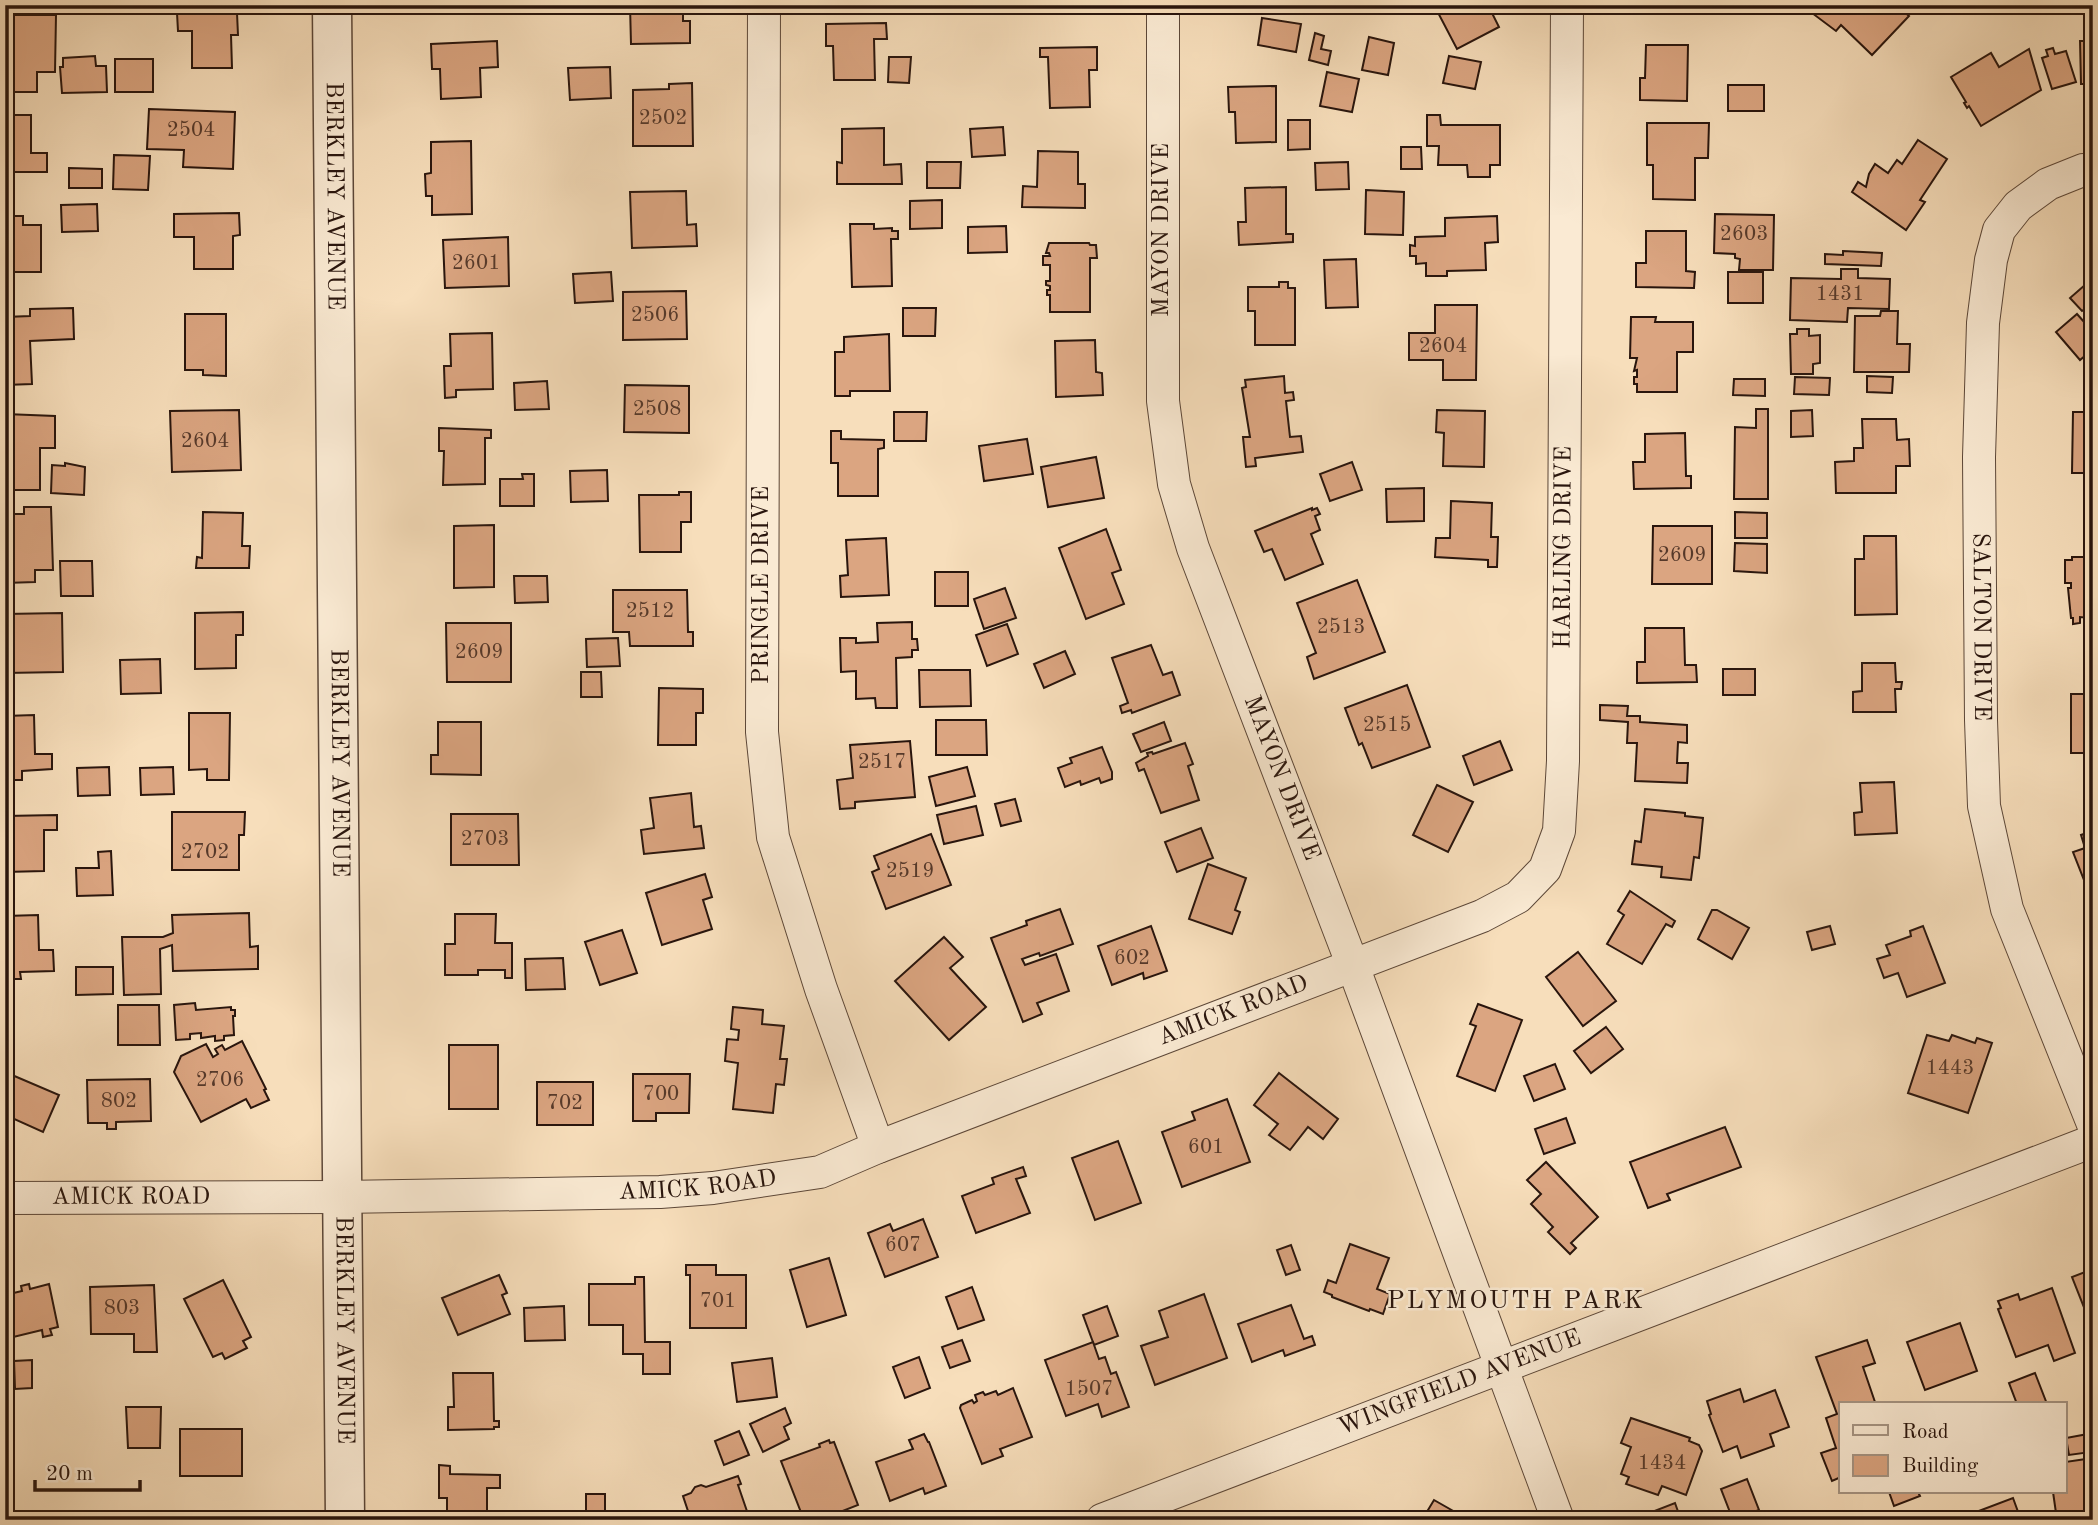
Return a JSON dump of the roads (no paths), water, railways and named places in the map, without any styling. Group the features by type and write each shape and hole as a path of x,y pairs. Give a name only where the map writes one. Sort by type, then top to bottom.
{"street":[{"name":"BERKLEY AVENUE","path":"332,5 345,1520"},
{"name":"PRINGLE DRIVE","path":"764,5 762,732 766,792 773,837 821,989 878,1147"},
{"name":"MAYON DRIVE","path":"1163,5 1163,401 1174,484 1193,548 1353,966 1558,1520"},
{"name":"HARLING DRIVE","path":"1353,966 1482,916 1518,897 1545,869 1559,831 1563,761 1567,5"},
{"name":"SALTON DRIVE","path":"2093,170 2083,170 2048,184 2018,206 1998,230 1991,260 1983,323 1979,457 1984,806 2007,909 2093,1124"},
{"name":"AMICK ROAD","path":"5,1198 660,1192 713,1188 820,1171 1353,966"},
{"name":"WINGFIELD AVENUE","path":"1102,1520 2093,1141"}],"district":[{"name":"PLYMOUTH PARK","path":"1516,1301"}]}
